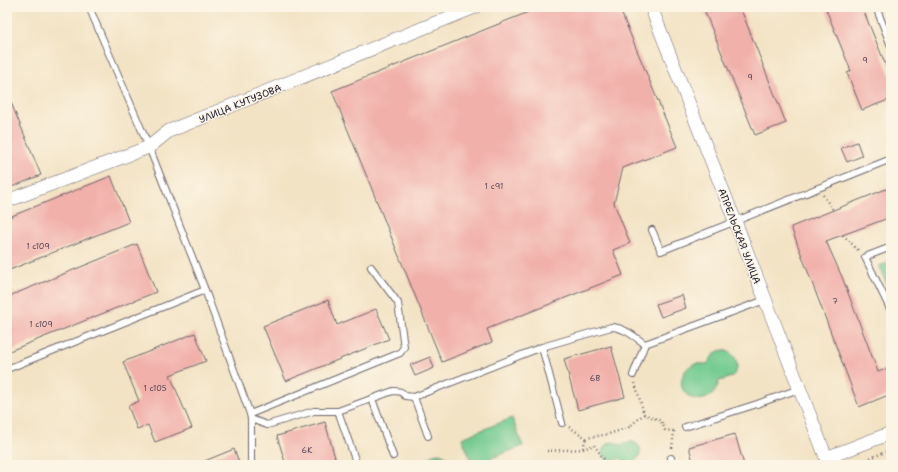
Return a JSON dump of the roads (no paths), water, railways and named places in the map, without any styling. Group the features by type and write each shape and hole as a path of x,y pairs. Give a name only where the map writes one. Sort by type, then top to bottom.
{"street":[{"name":"УЛИЦА КУТУЗОВА","path":"7,201 149,147 169,132 475,7"},
{"name":"АПРЕЛЬСКАЯ УЛИЦА","path":"651,7 827,462"},
{"path":"827,462 891,433"}],"lane":[{"path":"89,7 149,147 205,290 251,416 251,465"},
{"path":"876,7 891,46"},
{"path":"652,230 661,251 891,159"},
{"path":"891,247 865,257 891,311"},
{"path":"251,416 400,353 404,347 398,303 371,267"},
{"path":"7,369 205,290"},
{"path":"633,375 645,344 764,300"},
{"path":"251,416 267,425 314,411 338,411 398,391 403,392 405,396 414,397 542,347 611,327 623,329 645,344"},
{"path":"542,347 562,423"},
{"path":"685,427 799,389"},
{"path":"414,397 428,436"},
{"path":"372,399 394,456"},
{"path":"338,411 357,465"}]}
